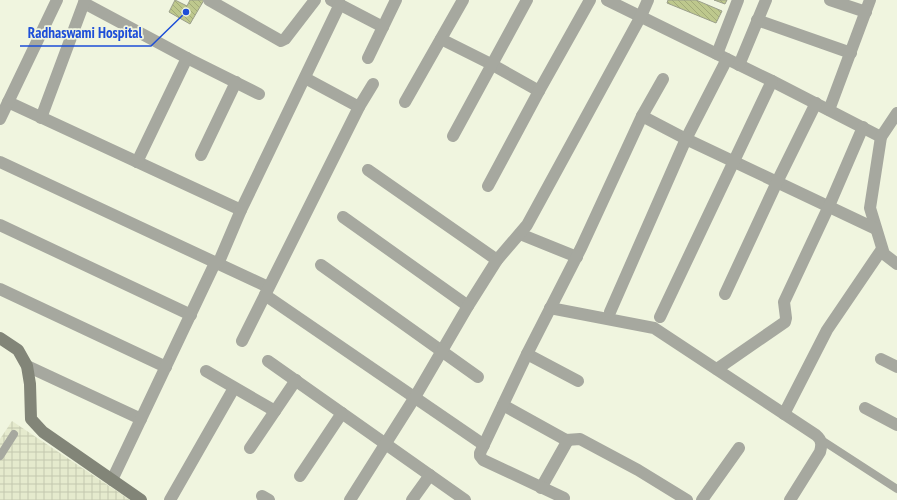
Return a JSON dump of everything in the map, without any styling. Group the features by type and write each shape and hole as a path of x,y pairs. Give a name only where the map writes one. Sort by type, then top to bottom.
{"street":[{"path":"0,119 57,0"},
{"path":"209,0 278,41 285,39 315,0"},
{"path":"368,58 396,0"},
{"path":"405,102 463,0"},
{"path":"453,136 527,0"},
{"path":"488,186 590,0"},
{"path":"607,0 722,56 881,137"},
{"path":"350,500 415,397 468,306 497,260 527,225 641,16 648,0"},
{"path":"610,312 722,56 738,0"},
{"path":"739,65 766,0"},
{"path":"830,0 866,12"},
{"path":"829,110 870,0"},
{"path":"41,118 85,2 187,58 259,94"},
{"path":"112,480 305,78 336,2 384,27"},
{"path":"757,20 851,53"},
{"path":"441,39 491,64 539,91"},
{"path":"137,162 187,58"},
{"path":"305,78 359,107"},
{"path":"564,498 483,460 480,456 526,354 577,257 642,116 663,79"},
{"path":"660,317 772,81"},
{"path":"201,155 236,82"},
{"path":"242,341 359,107 373,84"},
{"path":"8,102 241,210"},
{"path":"725,294 777,182 816,103"},
{"path":"897,113 881,137 870,208 884,254 897,264"},
{"path":"642,116 686,139 876,229"},
{"path":"717,369 785,322 784,302 829,206 863,128"},
{"path":"0,162 216,263 267,291 484,445"},
{"path":"368,170 497,260"},
{"path":"343,217 468,306"},
{"path":"0,225 191,315"},
{"path":"520,234 577,257"},
{"path":"784,414 827,330 882,249"},
{"path":"321,265 478,377"},
{"path":"0,289 166,367"},
{"path":"550,308 654,328 784,414 820,440 822,446 820,452 790,500"},
{"path":"0,338 18,350 27,366 30,384 31,419 43,432 141,500"},
{"path":"526,354 578,381"},
{"path":"881,360 897,367"},
{"path":"268,361 465,500"},
{"path":"27,366 141,419"},
{"path":"206,371 275,411"},
{"path":"250,448 296,380"},
{"path":"170,500 234,388"},
{"path":"503,405 568,440 576,438 580,439 638,470 687,500"},
{"path":"865,408 897,425"},
{"path":"300,476 342,413"},
{"path":"541,488 568,440"},
{"path":"702,500 739,448"},
{"path":"412,500 430,475"}],"lane":[{"path":"0,456 14,434"},
{"path":"820,440 897,489"}],"shaded area":[{"path":"12,421 130,500 0,500 0,439"}],"building":[{"path":"175,0 187,6 190,0 204,0 190,24 169,12"},
{"path":"668,0 696,0 722,11 716,23 667,3"},
{"path":"714,0 727,0 725,4"}],"place":[{"name":"Radhaswami Hospital","path":"186,12"}]}
